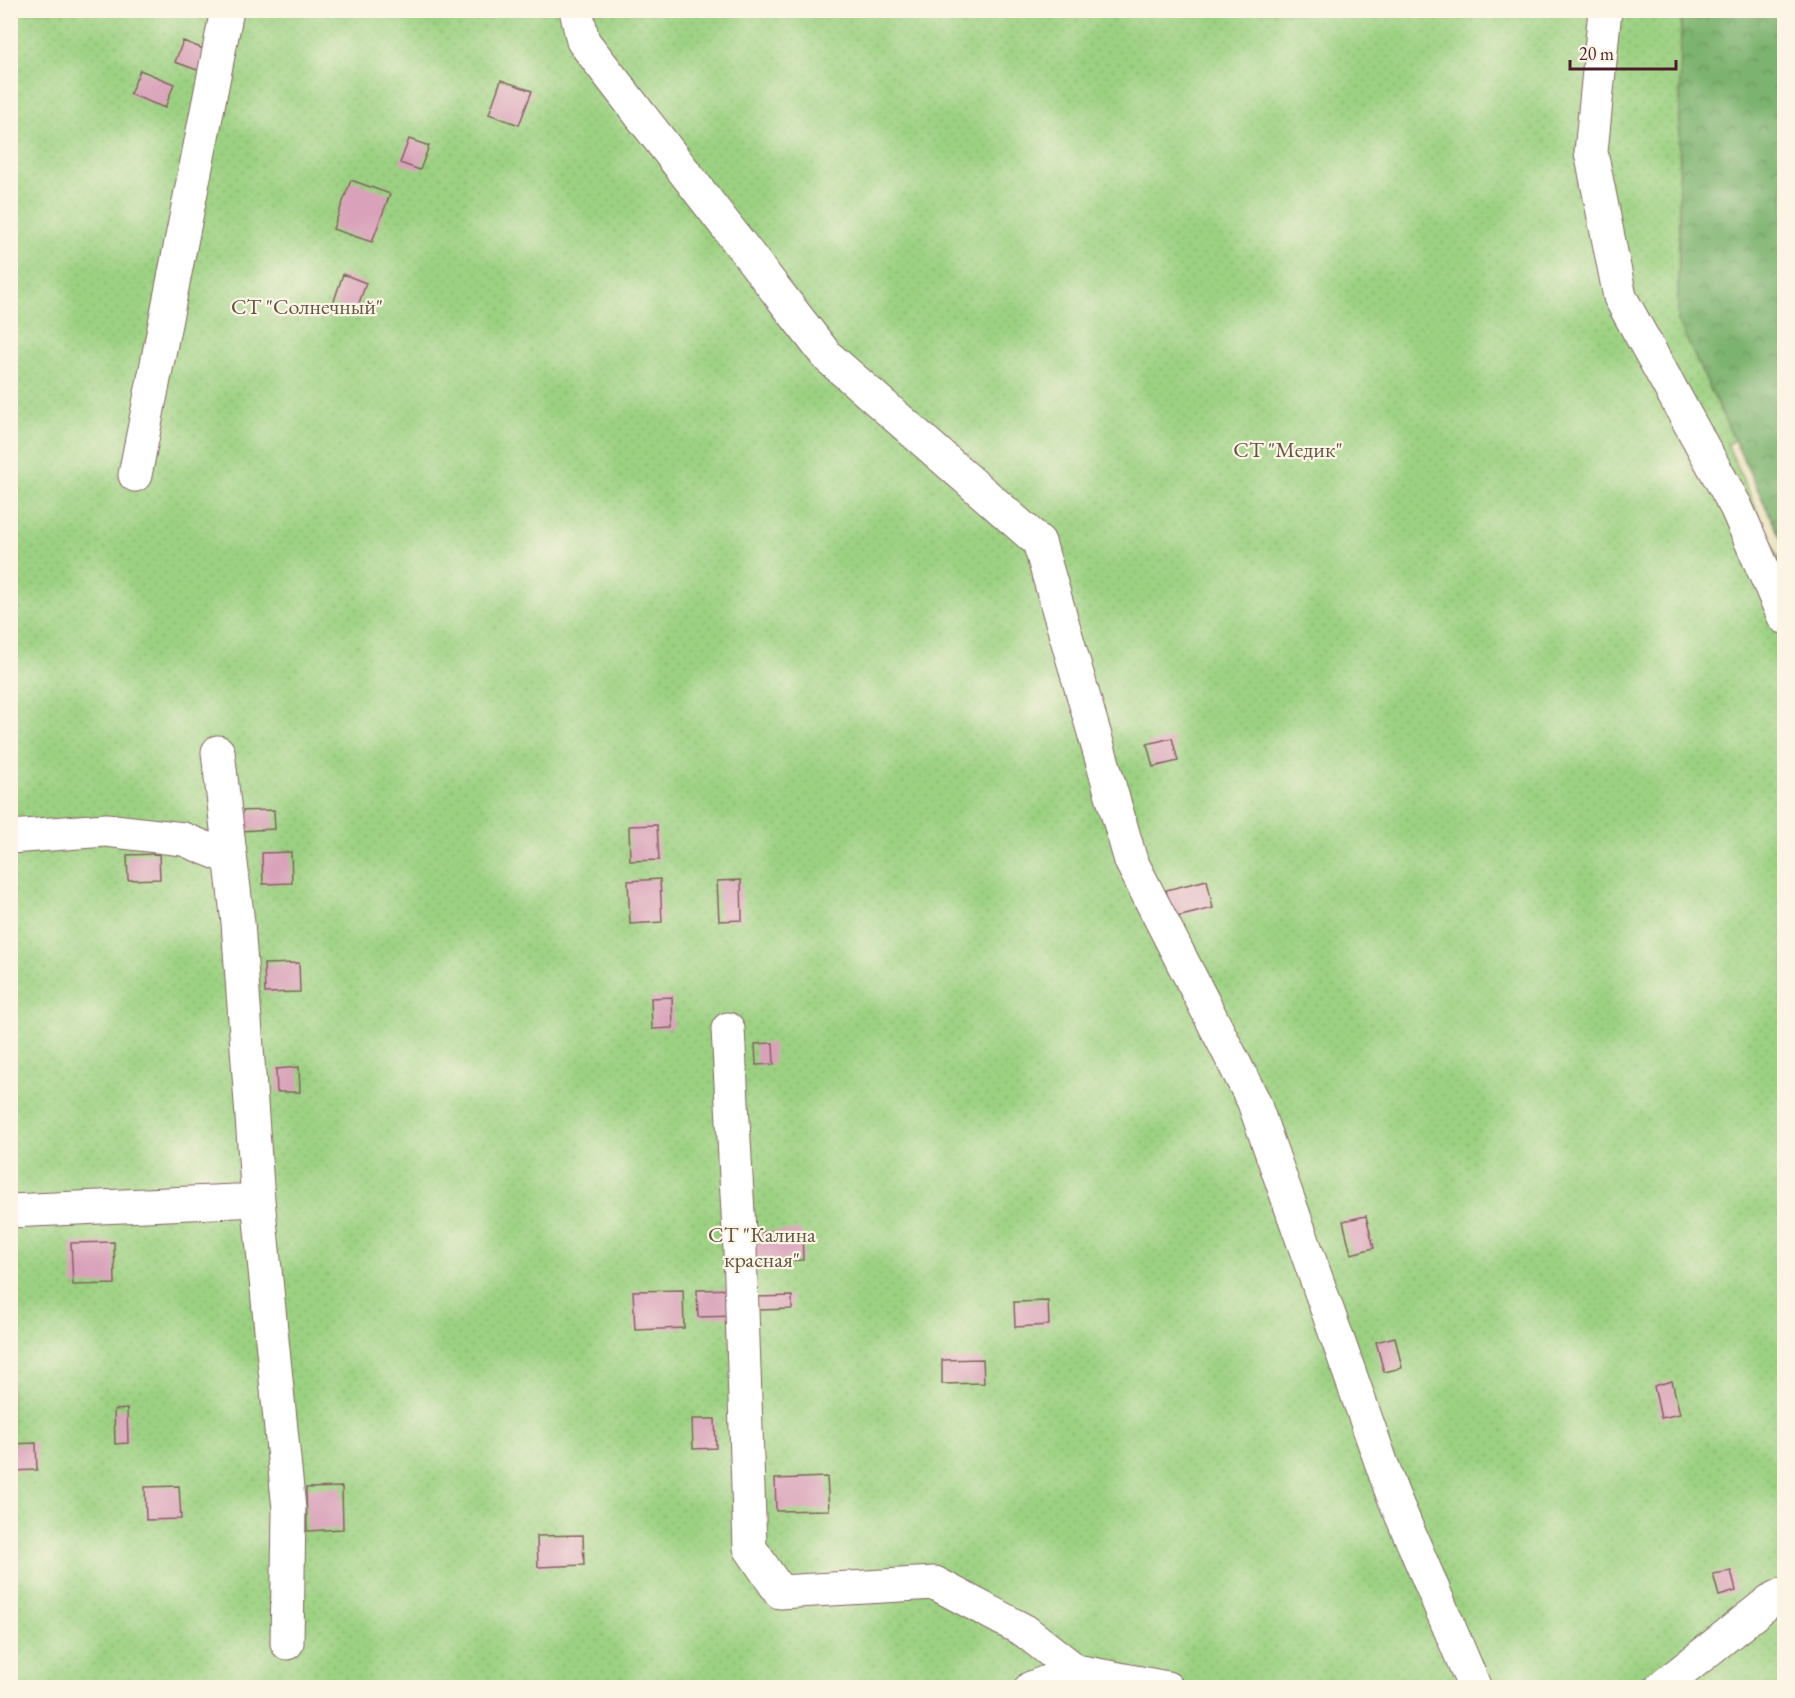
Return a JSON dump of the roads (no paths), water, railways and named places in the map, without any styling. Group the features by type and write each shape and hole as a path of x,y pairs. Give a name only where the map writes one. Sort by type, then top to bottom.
{"lane":[{"path":"135,475 227,10"},
{"path":"576,10 583,41 827,356 1039,542 1131,861 1253,1100 1392,1493 1476,1688"},
{"path":"1605,10 1591,152 1620,297 1736,507 1785,617"},
{"path":"218,752 238,923 258,1200 289,1509 288,1643"},
{"path":"10,837 106,830 183,839 230,858"},
{"path":"728,1029 740,1250 750,1548 780,1592 935,1583 1025,1631 1076,1671 1167,1688"},
{"path":"10,1211 258,1200"},
{"path":"1661,1688 1770,1601 1785,1594"},
{"path":"1031,1688 1076,1671"}],"park label":[{"name":"СТ \"Солнечный\"","path":"307,306"},
{"name":"СТ \"Медик\"","path":"1288,449"},
{"name":"СТ \"Калина красная\"","path":"762,1246"}]}
